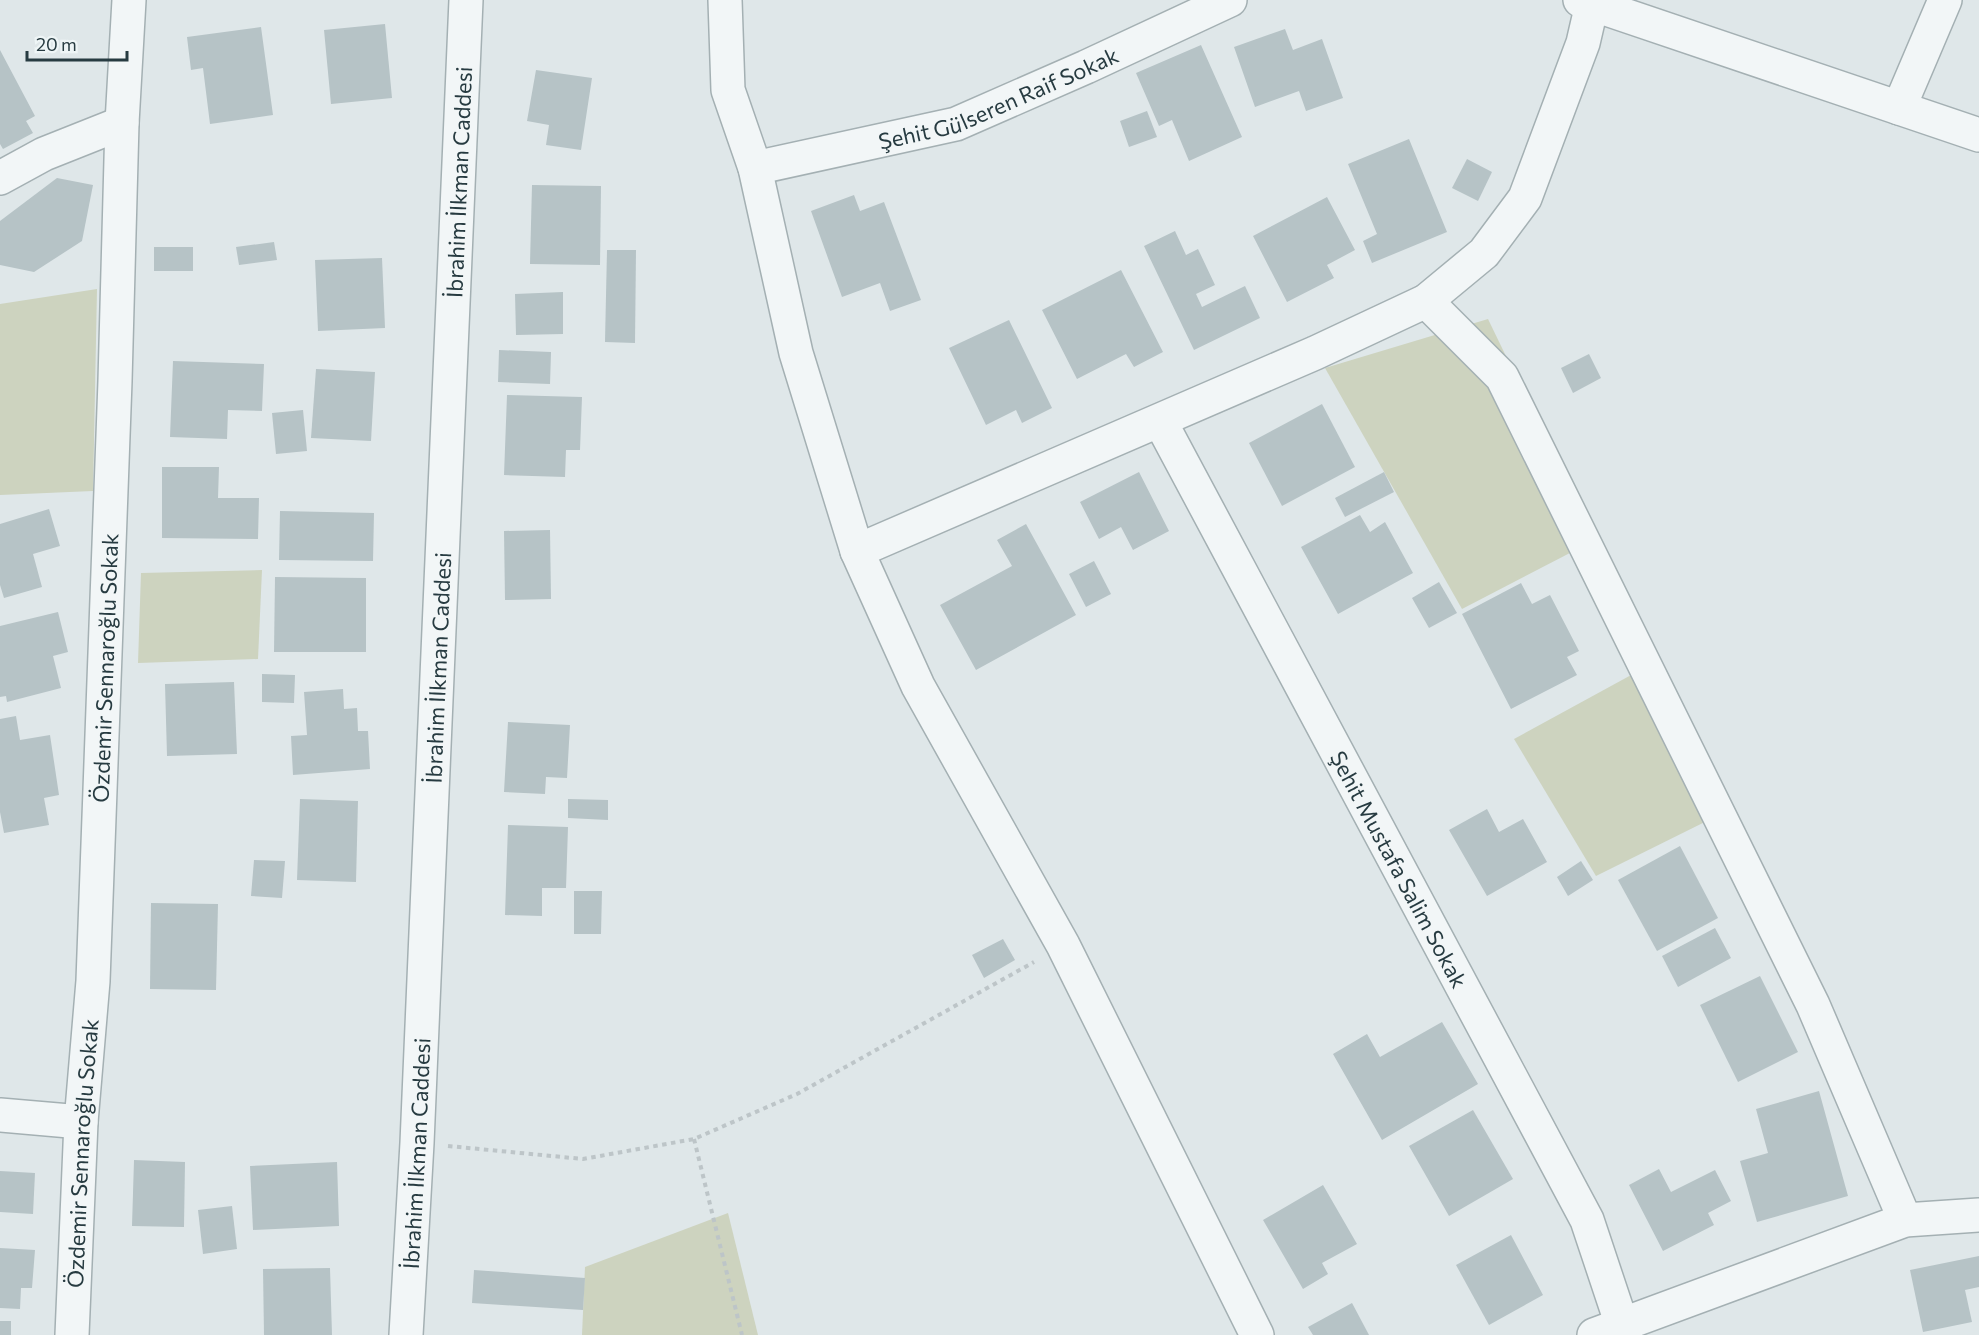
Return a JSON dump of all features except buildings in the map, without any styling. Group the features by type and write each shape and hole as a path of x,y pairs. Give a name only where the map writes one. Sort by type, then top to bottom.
{"street":[{"name":"Özdemir Sennaroğlu Sokak","path":"72,1335 81,1122 93,981 122,123 129,0"},
{"name":"İbrahim İlkman Caddesi","path":"406,1335 417,1143 466,0"},
{"path":"725,0 728,90 755,168 796,353 856,551 918,686 1063,945 1257,1335"},
{"name":"Şehit Gülseren Raif Sokak","path":"755,168 956,124 1230,0"},
{"path":"1899,108 1945,0"},
{"path":"856,551 1160,421 1426,301 1484,253 1525,198 1583,44 1586,2 1979,135"},
{"path":"0,178 44,154 122,123"},
{"path":"1426,301 1502,377 1813,1005 1905,1220"},
{"name":"Şehit Mustafa Salim Sokak","path":"1160,421 1587,1220 1608,1330"},
{"path":"0,1115 81,1122"},
{"path":"1608,1330 1905,1220 1979,1215"}],"path":[{"path":"417,1143 584,1159 694,1139 797,1094 1063,945"},
{"path":"694,1139 742,1335"}],"green space":[{"path":"97,289 93,491 0,495 0,304"},
{"path":"1488,319 1595,540 1462,609 1325,368"},
{"path":"262,570 258,659 138,663 141,573"},
{"path":"1655,662 1727,811 1596,876 1514,739"},
{"path":"728,1213 758,1335 582,1335 585,1267"}]}
